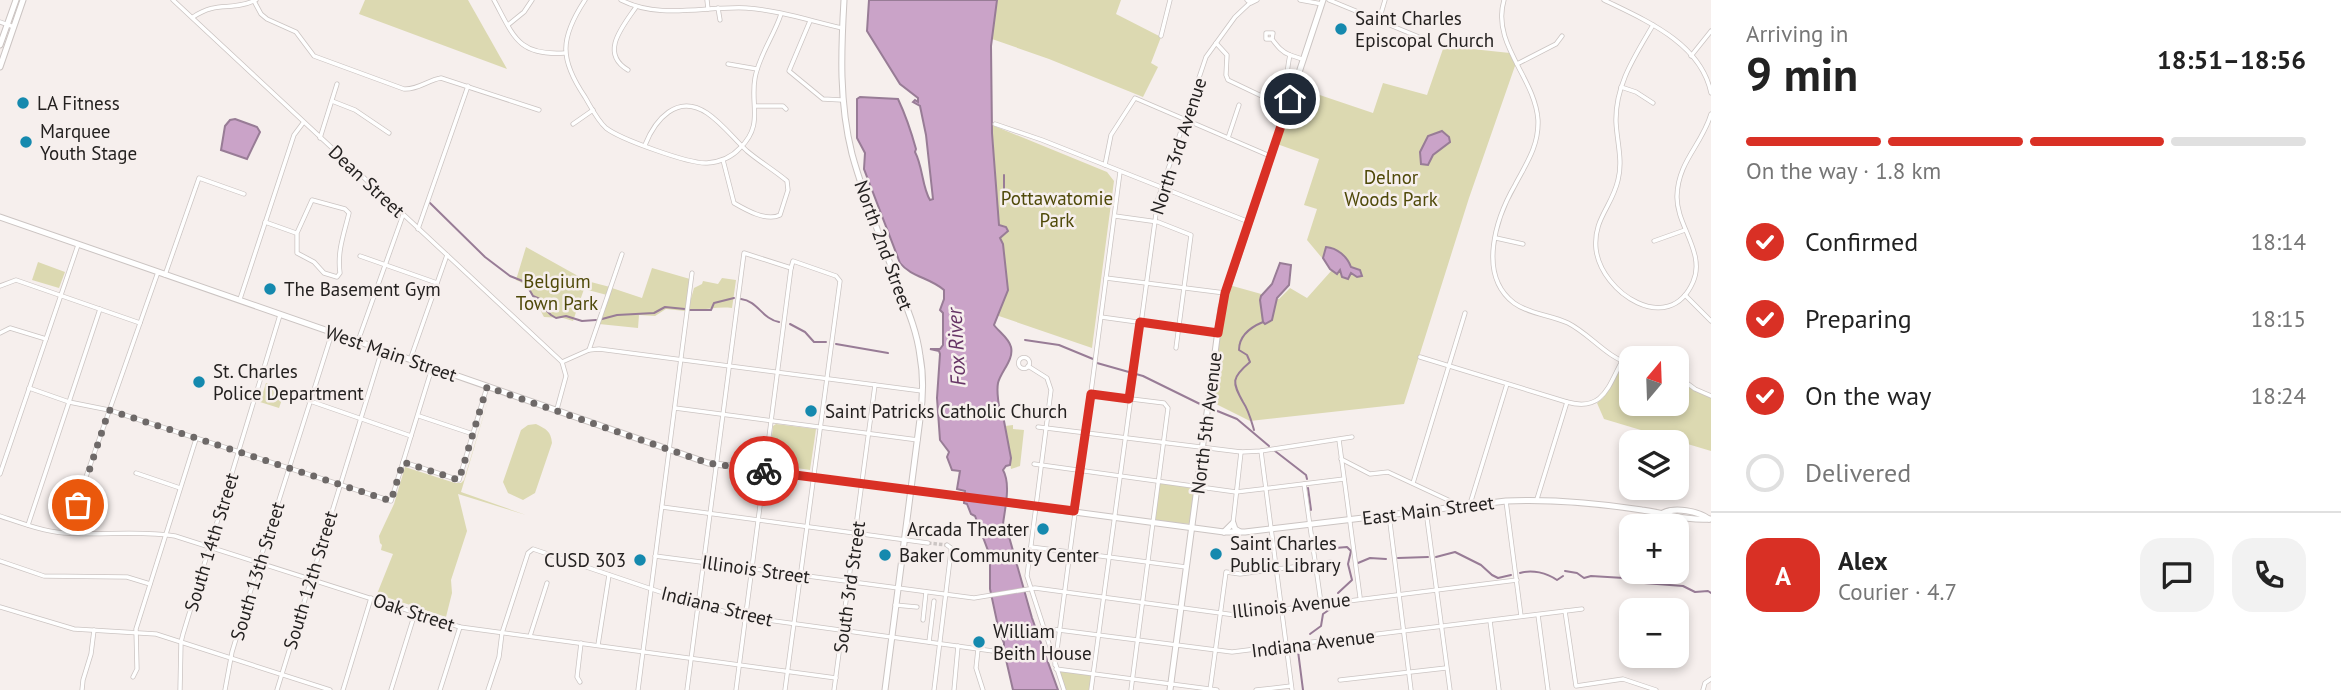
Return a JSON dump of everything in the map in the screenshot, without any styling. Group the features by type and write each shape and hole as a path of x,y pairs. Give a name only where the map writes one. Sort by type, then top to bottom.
{"main road":[{"path":"0,66 16,0"},
{"path":"0,45 23,0"},
{"name":"North 2nd Street","path":"844,0 841,60 846,128 860,180 917,337 922,367 923,391 918,440 885,690"},
{"name":"North 5th Avenue","path":"1170,687 1225,293 1325,1"},
{"name":"West Main Street","path":"0,217 717,465 1036,506"},
{"name":"East Main Street","path":"1036,506 1223,532 1350,520 1506,500 1537,499 1672,516 1710,517"},
{"path":"1223,532 1233,523 1235,529 1240,532"}],"street":[{"name":"Dean Street","path":"173,0 562,362"},
{"path":"494,0 517,39 528,49 547,54 565,54"},
{"path":"508,25 524,12 532,0"},
{"path":"585,0 568,32 565,54 570,74 593,110 607,128 618,135 698,163 723,160 742,146 752,130 757,69 781,14"},
{"path":"621,0 636,7 666,11 756,9 842,28"},
{"path":"707,0 708,9"},
{"path":"1161,36 1170,0"},
{"path":"1300,0 1325,1 1419,37"},
{"path":"1379,20 1385,0"},
{"path":"1504,0 1501,26 1506,43 1534,97 1538,124 1537,137 1527,165 1507,200 1493,249 1493,270 1501,290 1516,305 1569,323 1619,359"},
{"path":"1604,0 1653,25 1675,40 1706,76 1711,93"},
{"path":"193,17 210,5 246,4 255,1 264,17 296,32 311,52 330,63 404,89 413,89 441,78 539,110"},
{"name":"North 3rd Avenue","path":"1091,690 1153,222 1162,187 1206,57 1236,15 1252,1"},
{"path":"628,70 616,59 615,46 618,34 636,7"},
{"path":"718,8 720,20"},
{"path":"810,21 789,71 823,99 842,100"},
{"path":"0,22 11,26"},
{"path":"1653,25 1630,64 1621,87 1616,116 1619,176 1614,194 1598,223 1595,235 1597,258 1609,279 1639,304 1660,307 1674,303 1685,295 1694,281 1695,255 1677,205 1679,178 1683,165 1703,134 1711,114"},
{"path":"1691,56 1711,31"},
{"path":"1517,64 1556,44 1562,36"},
{"path":"1272,40 1284,53 1304,59"},
{"path":"1216,43 1226,51 1228,80 1270,100 1278,96 1283,88 1290,55"},
{"path":"728,64 757,69"},
{"path":"320,138 337,84"},
{"path":"418,229 468,86"},
{"path":"1621,87 1636,92 1653,103"},
{"path":"1105,165 1111,135 1135,98 1271,156"},
{"path":"332,101 355,110 389,133"},
{"path":"756,106 783,106 786,109"},
{"path":"1228,138 1239,106"},
{"path":"645,145 660,117 682,107 706,112 742,146 788,183 785,202 779,216 768,218 734,203 723,160"},
{"path":"573,124 593,110"},
{"path":"240,302 294,135 304,123"},
{"path":"995,124 1249,222"},
{"path":"1056,667 1074,511 1121,172"},
{"path":"165,275 199,178 244,194"},
{"path":"312,200 348,211 339,252 338,276 324,273 314,262 299,256 296,248 297,233 312,200"},
{"path":"358,342 403,215"},
{"path":"1115,216 1153,222 1191,234 1176,348"},
{"path":"265,222 297,233"},
{"path":"1654,241 1685,230"},
{"path":"1496,238 1524,244"},
{"path":"0,474 78,245"},
{"path":"687,690 744,253 791,268"},
{"path":"589,350 622,254"},
{"path":"410,360 446,255"},
{"path":"360,256 437,283"},
{"path":"736,690 793,261 839,278 840,281 785,690"},
{"path":"79,534 81,491 158,272"},
{"path":"638,690 692,273"},
{"path":"1106,278 1225,293"},
{"path":"0,286 11,280 19,280 140,323"},
{"path":"1685,295 1711,321"},
{"path":"28,525 100,309"},
{"path":"1413,484 1465,313"},
{"name":"South 14th Street","path":"180,690 181,642 280,315"},
{"path":"1101,317 1218,333"},
{"path":"0,333 10,328 46,339"},
{"name":"South 13th Street","path":"225,690 230,659 259,562 332,333"},
{"name":"South 12th Street","path":"277,690 382,350"},
{"path":"557,410 566,376 562,362 589,350 923,391"},
{"path":"1420,357 1567,402 1588,405 1599,400 1619,367"},
{"path":"1028,366 1042,373 1050,383 1051,390 1027,576 1064,690"},
{"path":"29,388 69,402 109,410 391,500 432,368"},
{"path":"1470,506 1507,384"},
{"name":"South 3rd Street","path":"834,690 875,385"},
{"path":"1689,385 1711,396"},
{"path":"403,462 459,480 487,387"},
{"path":"284,392 411,436"},
{"path":"1091,394 1164,403 1167,406 1131,690"},
{"path":"1537,499 1567,402"},
{"path":"675,408 918,440"},
{"path":"418,416 473,434"},
{"path":"1038,427 1241,452 1352,437"},
{"path":"133,677 137,669 136,629 196,439"},
{"path":"1339,440 1360,598"},
{"path":"1256,690 1292,688 1261,451"},
{"path":"1233,523 1241,452"},
{"path":"1341,459 1370,474 1388,472 1462,507"},
{"path":"1034,464 1236,492 1344,479"},
{"path":"136,473 180,488"},
{"path":"1304,484 1321,603"},
{"path":"1506,500 1521,617"},
{"path":"662,507 928,543"},
{"path":"1426,511 1450,690"},
{"path":"1389,515 1410,690"},
{"name":"Oak Street","path":"0,516 55,532 166,535 460,626 836,678"},
{"path":"934,690 946,595 948,546"},
{"path":"1031,547 1186,567"},
{"name":"Indiana Street","path":"502,633 527,553 533,549 699,605 746,617 993,651"},
{"name":"Illinois Street","path":"655,556 974,598 1023,589"},
{"path":"0,561 44,576 128,577 150,584"},
{"path":"1210,690 1226,572 1234,574 1331,562"},
{"path":"598,646 609,575"},
{"name":"Illinois Avenue","path":"1023,589 1064,590 1235,615 1517,579"},
{"path":"530,636 547,583"},
{"path":"923,620 926,592"},
{"path":"343,690 370,598"},
{"path":"929,642 934,601"},
{"path":"895,605 917,607"},
{"path":"0,607 68,628 156,634 330,690"},
{"name":"Indiana Avenue","path":"1043,628 1232,652 1582,609"},
{"path":"1566,611 1576,686 1623,679 1656,690"},
{"path":"391,690 415,613"},
{"path":"1538,615 1548,690"},
{"path":"1490,621 1499,690"},
{"path":"439,690 460,626"},
{"path":"82,690 94,630"},
{"path":"488,690 499,657 502,633"},
{"path":"580,682 577,677 581,643"},
{"path":"954,690 958,646"},
{"path":"978,649 976,668 983,690"},
{"path":"1056,667 1170,687 1217,690"},
{"path":"1340,680 1447,667"},
{"path":"1703,690 1705,683 1711,679"}],"green space":[{"path":"365,0 468,0 507,69 359,14"},
{"path":"997,0 1121,0 1116,14 1161,37 1151,63 1158,67 1143,97 992,39"},
{"name":"Delnor Woods Park","path":"1444,46 1510,53 1516,63 1469,198 1404,404 1250,421 1210,401 1222,309 1229,285 1279,299 1290,288 1307,298 1332,270 1307,240 1317,209 1304,205 1319,159 1277,144 1296,87 1373,113 1383,83 1427,95"},
{"name":"Pottawatomie Park","path":"992,125 1107,172 1114,181 1092,348 996,315 1003,244 1000,238 1007,233 1006,227 999,225"},
{"name":"Belgium Town Park","path":"526,247 587,281 610,287 607,295 584,289 573,321 544,317 529,290 516,280"},
{"path":"38,262 65,272 59,288 32,280"},
{"path":"652,268 690,279 685,311 666,309 655,316 639,315 638,328 599,324 612,288 642,298"},
{"path":"722,278 736,280 732,308 688,309 694,288 703,281 718,284"},
{"path":"1619,369 1619,416 1689,416 1689,386 1697,392 1711,396 1711,451 1689,444 1689,430 1641,430 1604,419 1597,403 1603,398"},
{"path":"266,383 285,391 279,408 260,402"},
{"path":"490,394 461,492 526,515 458,494 467,531 451,580 452,593 446,617 377,594 393,554 381,550 379,536 394,504 405,467 461,483"},
{"path":"536,424 547,431 552,443 535,493 523,500 508,493 503,482 521,430"},
{"path":"776,424 816,429 810,470 769,464 773,426"},
{"path":"1013,425 1013,429 1024,430 1020,466 1011,469 1005,426"},
{"path":"1158,483 1195,488 1191,524 1153,521"},
{"path":"1058,670 1093,674 1091,690 1064,690"}],"water":[{"name":"Fox River","path":"869,0 997,0 991,46 992,133 999,225 1006,227 1008,231 1000,238 1008,290 994,325 1011,347 1009,361 997,387 1011,458 1010,465 1003,470 1007,489 1003,524 1006,526 1032,618 1058,690 1013,690 990,589 990,556 975,516 964,503 965,491 957,489 960,471 952,470 947,457 949,452 940,440 937,398 940,354 939,351 930,349 940,349 943,345 943,313 940,310 944,290 900,263 864,169 865,153 857,138 857,99 898,99 916,149 927,195 930,200 933,199 926,135 920,106 913,102 918,102 918,98 900,84 867,31"},
{"path":"235,119 257,127 260,132 247,159 221,150 225,126"},
{"path":"1442,131 1449,137 1450,142 1433,155 1428,165 1421,164 1420,152 1428,136"},
{"path":"1326,247 1341,253 1351,267 1360,270 1362,276 1357,277 1351,273 1348,279 1342,277 1340,270 1337,274 1330,269 1323,258"},
{"path":"1280,263 1291,265 1289,285 1277,298 1272,320 1265,324 1260,300 1272,284"}],"waterway":[{"path":"1004,175 1004,194"},
{"path":"430,203 485,257 510,276 525,282 533,296 540,299 551,315 582,321 596,320"},
{"path":"690,310 711,310 714,303 734,298"},
{"path":"741,299 752,303 768,317 779,322"},
{"path":"602,319 617,315 654,313 665,307 685,309"},
{"path":"1254,430 1235,380 1250,362 1247,355 1239,350 1241,340 1250,329 1263,322"},
{"path":"790,324 805,332 814,342 826,342"},
{"path":"1025,340 1059,345 1093,359"},
{"path":"836,344 888,353"},
{"path":"1097,363 1143,376 1204,406"},
{"path":"1210,408 1237,419 1269,446"},
{"path":"1275,451 1306,475 1307,479"},
{"path":"1308,488 1311,510"},
{"path":"1333,542 1335,548 1347,547 1351,551 1348,564 1352,580 1338,593"},
{"path":"1436,557 1455,552 1481,565 1498,578 1511,575"},
{"path":"1398,558 1428,557"},
{"path":"1358,563 1370,558 1386,559"},
{"path":"1565,571 1577,573 1584,578 1624,578 1644,583 1683,586 1695,592 1711,593"},
{"path":"1520,573 1539,572 1557,580 1563,576"},
{"path":"1310,634 1321,626 1323,614 1333,607"},
{"path":"1298,651 1303,690"}],"tunnel":[{"path":"928,543 947,545"}],"way so far":[{"path":"78,505 109,410 391,501 403,462 459,480 487,387 708,463 764,471"}],"place":[{"name":"Saint Charles Episcopal Church","path":"1341,29"},
{"name":"LA Fitness","path":"23,103"},
{"name":"Marquee Youth Stage","path":"26,142"},
{"name":"The Basement Gym","path":"270,289"},
{"name":"St. Charles Police Department","path":"199,382"},
{"name":"Saint Patricks Catholic Church","path":"811,411"},
{"name":"Arcada Theater","path":"1043,529"},
{"name":"Saint Charles Public Library","path":"1216,554"},
{"name":"Baker Community Center","path":"885,555"},
{"name":"CUSD 303","path":"640,560"},
{"name":"William Beith House","path":"979,642"}],"route":[{"path":"764,471 1074,511 1091,394 1129,399 1140,322 1218,333 1225,293 1290,99"}]}
